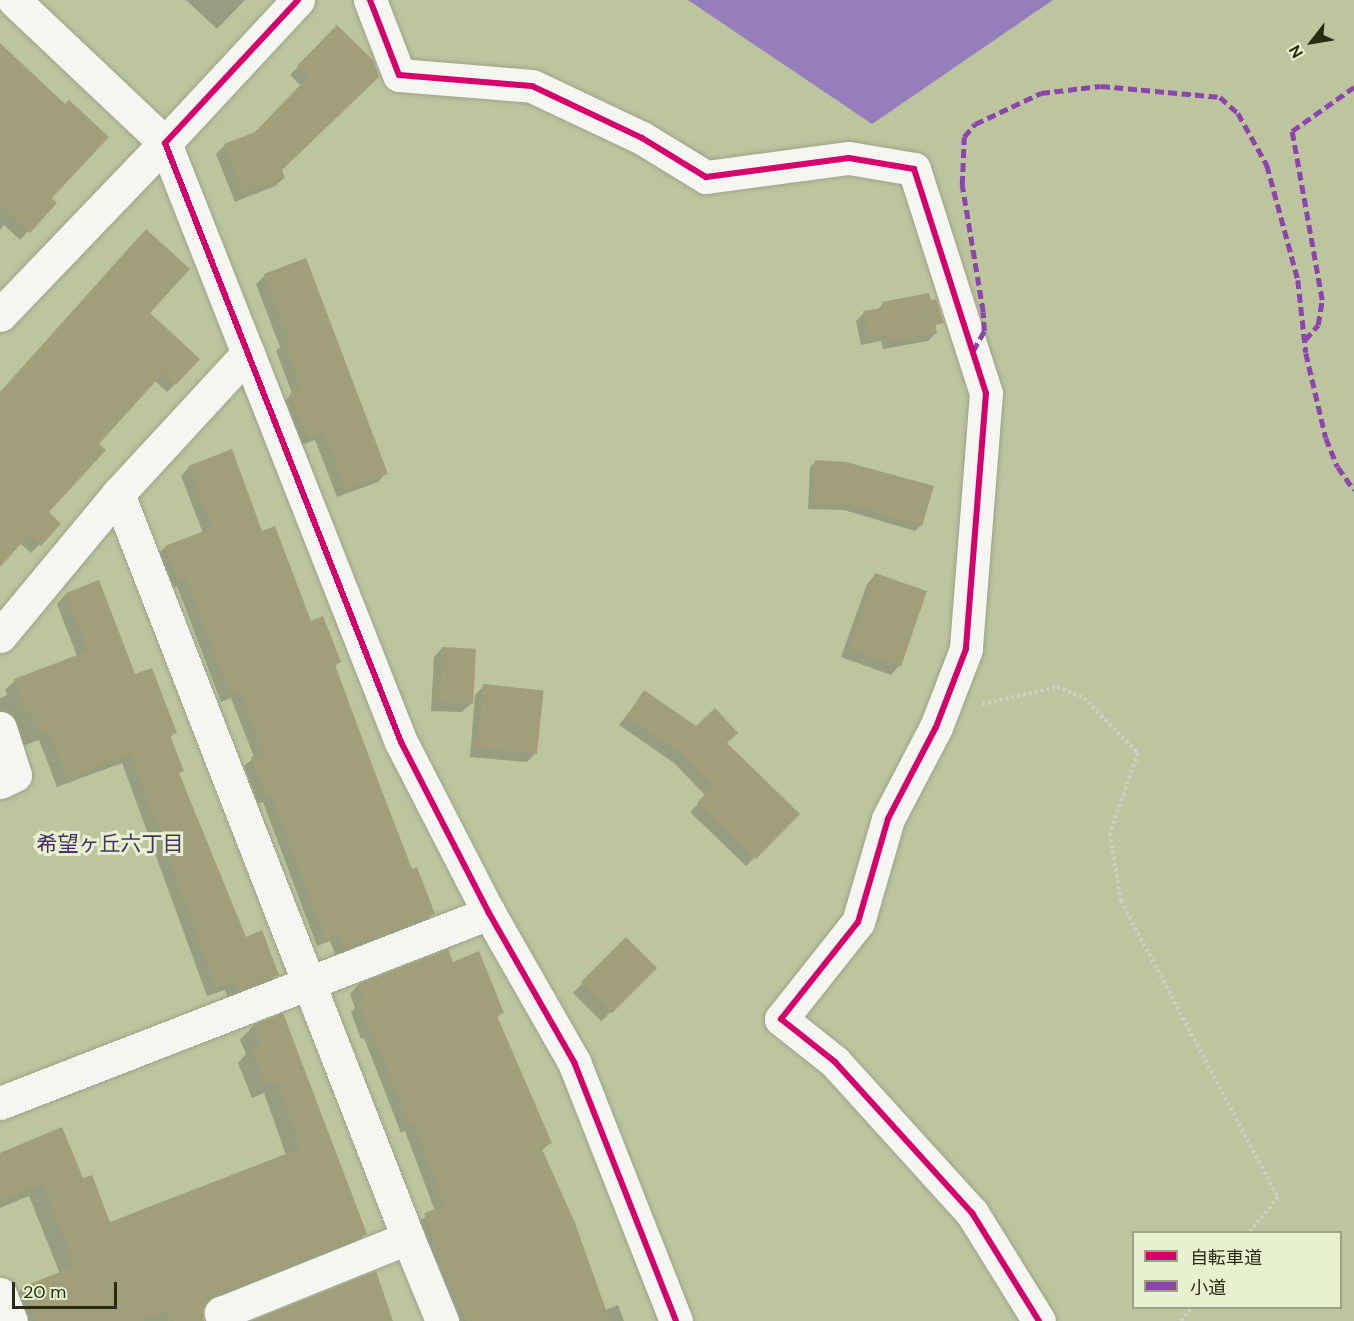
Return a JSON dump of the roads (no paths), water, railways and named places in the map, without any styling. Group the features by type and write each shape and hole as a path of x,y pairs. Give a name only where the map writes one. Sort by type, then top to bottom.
{"street":[{"path":"0,315 298,0"},
{"path":"370,0 399,75 532,86 642,138 706,177 849,158 914,169 986,393 966,649 942,712 888,819 858,922 781,1019 835,1062 972,1213 1039,1321"},
{"path":"12,5 165,143 401,742 489,913 574,1062 676,1321"},
{"path":"0,636 118,494 248,352"},
{"path":"118,494 442,1321"},
{"path":"0,728 15,776 0,782"},
{"path":"0,1102 489,913"},
{"path":"224,1321 221,1313 408,1238"},
{"path":"0,1294 10,1321"}],"district":[{"name":"希望ヶ丘六丁目","path":"110,844"}]}
